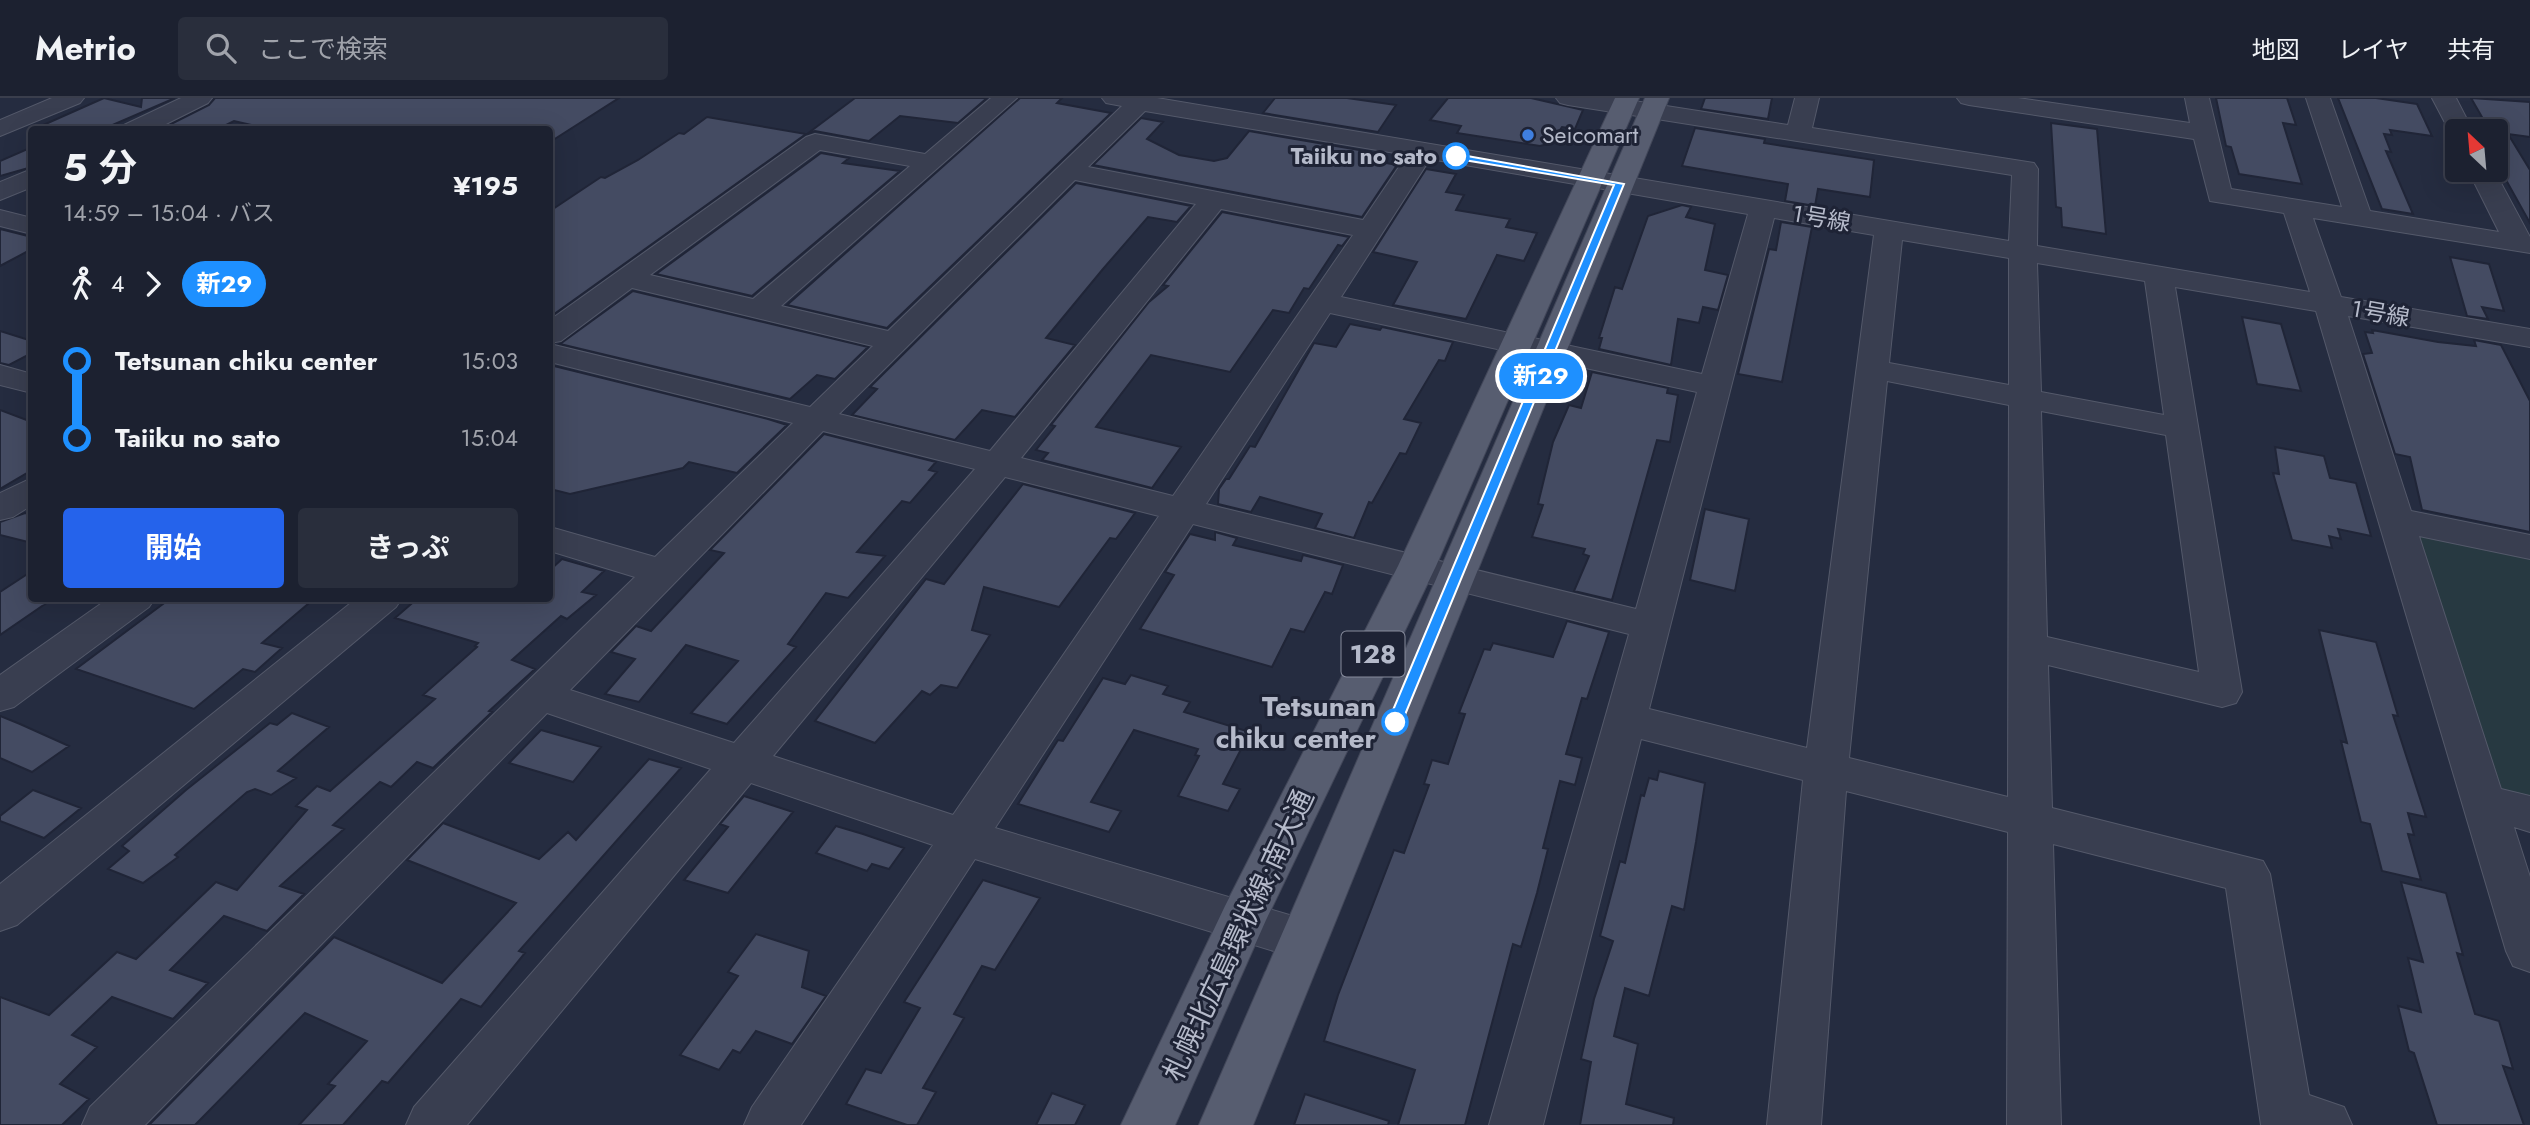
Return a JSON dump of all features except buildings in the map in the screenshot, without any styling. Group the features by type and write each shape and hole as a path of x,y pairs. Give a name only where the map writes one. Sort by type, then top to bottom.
{"main road":[{"name":"札幌北広島環状線;南大通","path":"1605,182 1625,102"},
{"name":"札幌北広島環状線;南大通","path":"1226,1125 1456,577 1533,349 1605,182 1654,104"},
{"name":"札幌北広島環状線;南大通","path":"1148,1125 1242,920 1417,566 1533,349"}],"street":[{"path":"0,129 72,98"},
{"path":"141,126 200,98"},
{"path":"758,310 1005,98"},
{"path":"1568,98 1654,104 1798,134 2025,169 2023,252 2027,399 2027,646 2034,1125"},
{"path":"1798,134 1807,98"},
{"path":"1969,98 2065,105 2205,133"},
{"path":"2197,98 2219,195 2525,244"},
{"path":"2318,98 2359,218"},
{"path":"2444,98 2455,119"},
{"path":"110,1125 816,418 1069,171 1126,100"},
{"name":"１号線","path":"1126,100 1226,107 1423,151 2530,338"},
{"path":"553,332 815,142 929,162"},
{"path":"771,1125 1423,151"},
{"path":"1069,171 1370,230"},
{"path":"0,192 28,179"},
{"path":"2488,182 2525,244"},
{"path":"433,1125 998,464 1213,201"},
{"path":"2295,207 2329,304 2530,951"},
{"path":"1516,1125 1763,208"},
{"path":"0,218 28,225"},
{"path":"1794,1125 1826,769 1889,230"},
{"path":"2027,646 2222,692 2159,276"},
{"path":"627,278 894,342"},
{"path":"1322,302 1715,386"},
{"path":"553,354 1651,626"},
{"path":"1872,369 2180,428"},
{"path":"0,375 28,383"},
{"path":"0,509 28,492"},
{"path":"2397,520 2530,547"},
{"path":"553,540 662,572"},
{"path":"0,696 130,602"},
{"path":"0,911 378,602"},
{"path":"539,695 964,837 1303,939"},
{"path":"1624,719 2247,874 2299,1121"},
{"path":"2485,802 2530,814"}],"shaded area":[{"path":"2417,536 2530,559 2530,803 2504,797"}],"bus line":[{"name":"新29","path":"1395,722 1620,184 1456,156"}],"place":[{"name":"Seicomart","path":"1528,135"},
{"name":"Taiiku no sato","path":"1456,156"},
{"name":"Tetsunan chiku center","path":"1395,722"}]}
